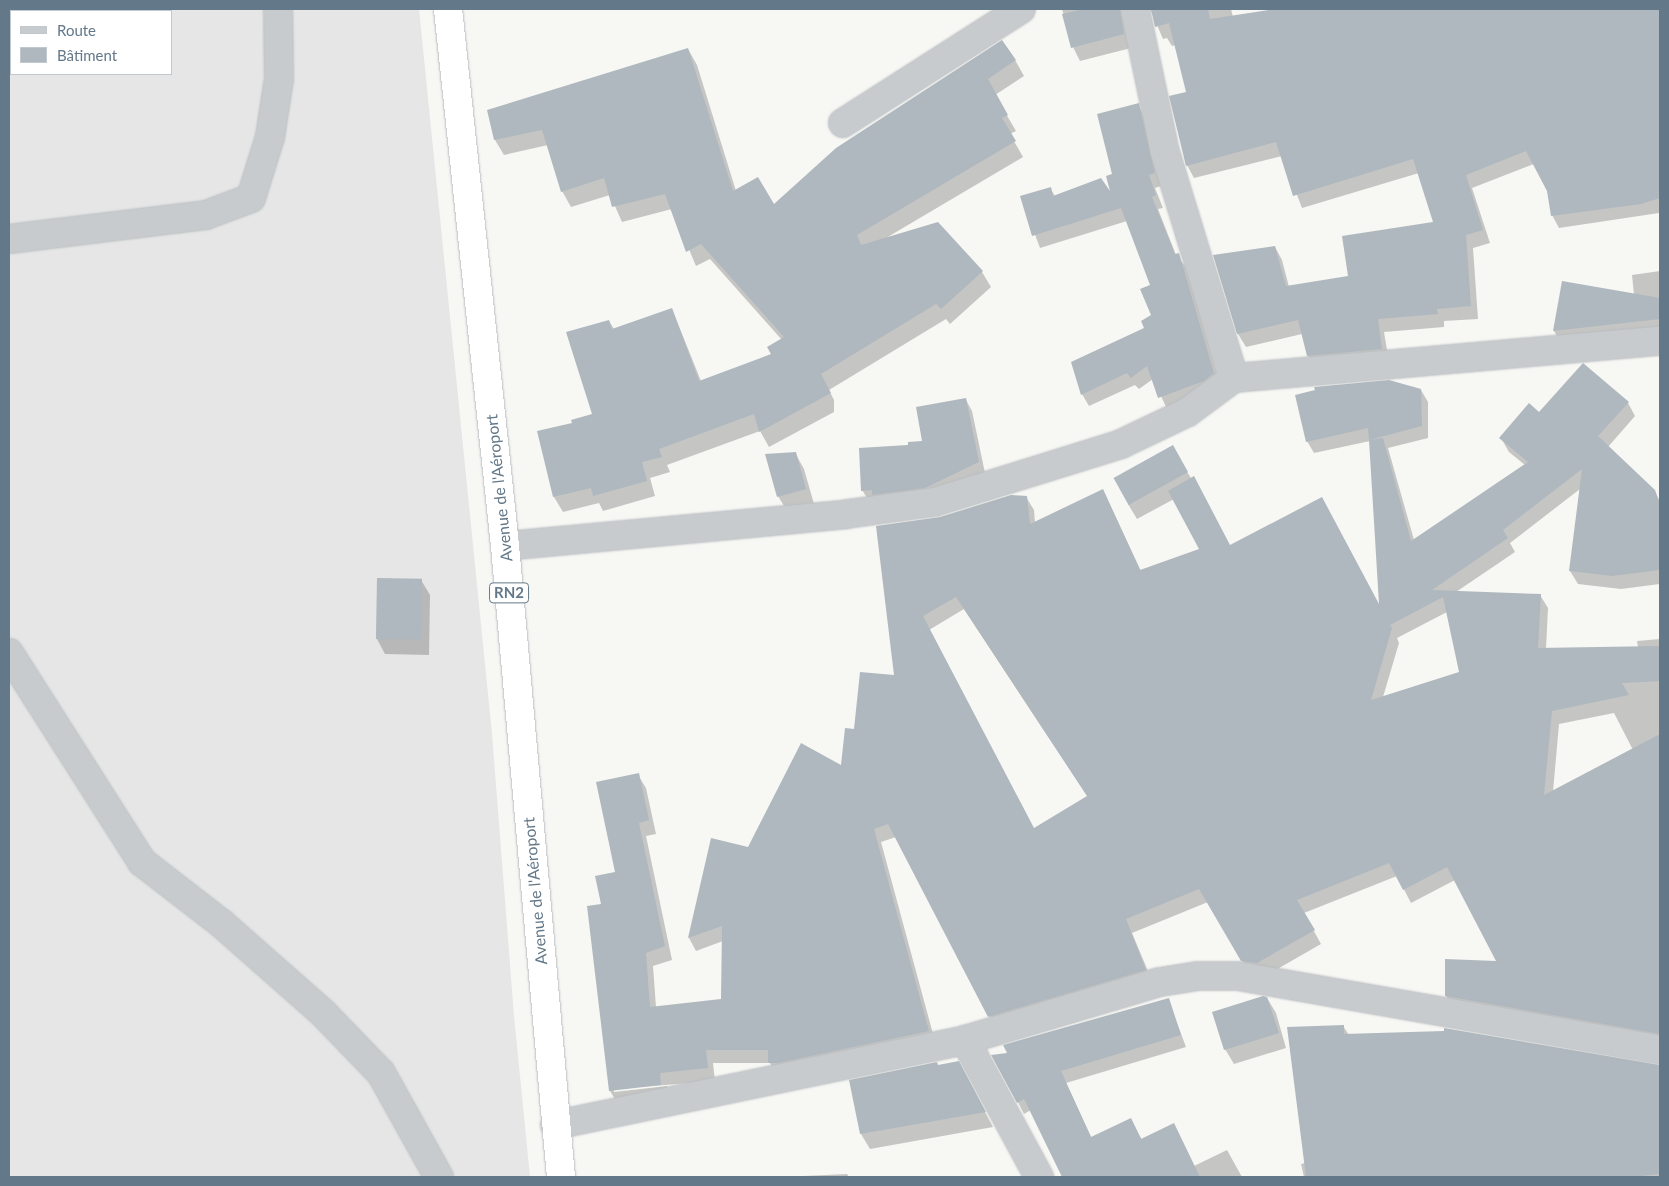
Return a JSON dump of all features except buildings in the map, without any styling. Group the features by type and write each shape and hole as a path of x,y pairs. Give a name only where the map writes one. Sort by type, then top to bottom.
{"highway":[{"name":"Avenue de l'Aéroport","path":"448,9 505,546 561,1177"}],"street":[{"path":"9,239 206,215 251,198 270,137 279,79 278,9"},
{"path":"843,123 1021,9"},
{"path":"1135,9 1165,152 1234,378"},
{"path":"505,546 847,514 935,502 1121,444 1188,412 1234,378 1660,341"},
{"path":"9,653 142,862 221,923 323,1013 381,1073 439,1177"},
{"path":"555,1125 965,1040 1160,982 1199,976 1238,976 1660,1050"},
{"path":"965,1040 1039,1177"}],"shaded area":[{"path":"9,9 419,9 492,734 514,1016 530,1177 9,1177"}]}
